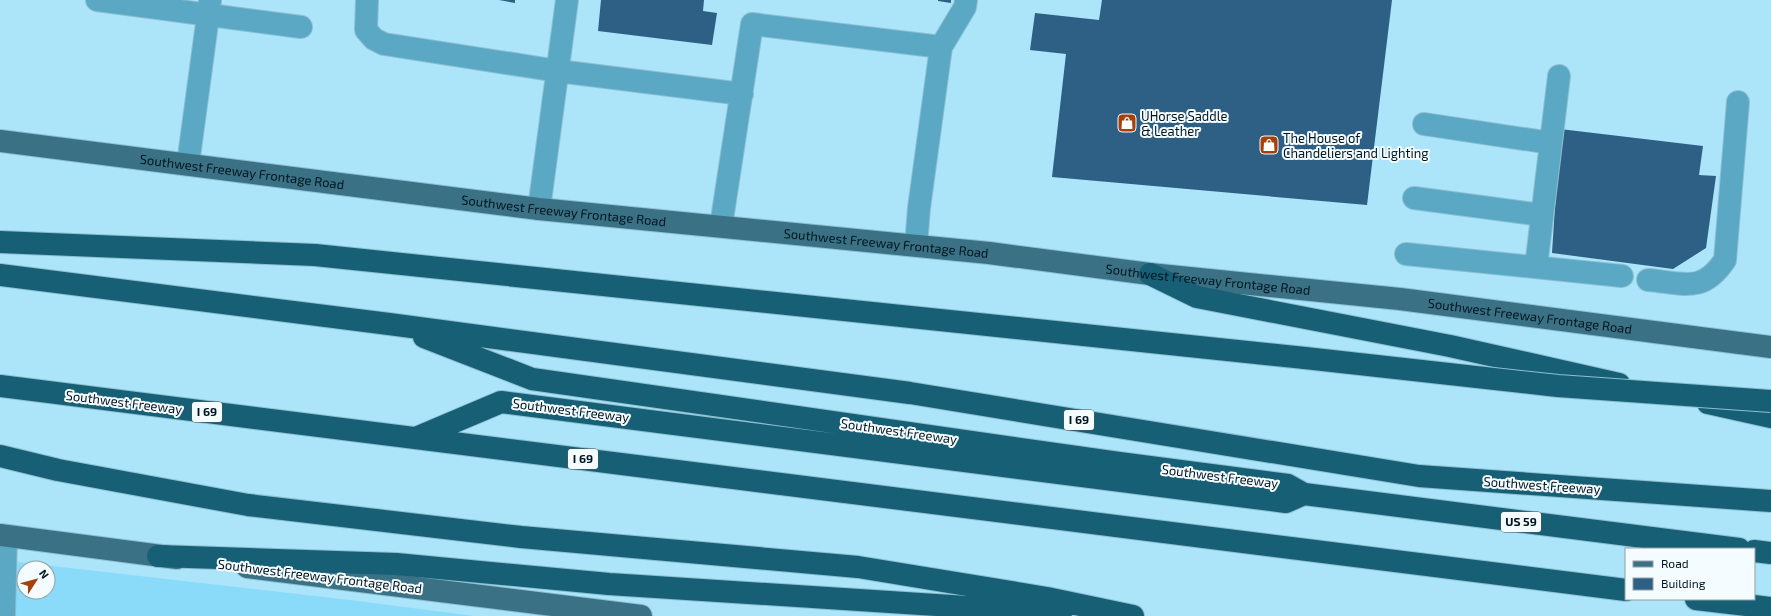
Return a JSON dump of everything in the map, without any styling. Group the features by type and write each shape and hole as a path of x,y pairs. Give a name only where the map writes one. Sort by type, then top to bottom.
{"highway":[{"path":"0,242 315,255 1305,358 1558,386 1771,401"},
{"path":"1150,274 1197,297 1450,346 1771,417"},
{"name":"Southwest Freeway","path":"0,275 389,324 910,393 1419,476 1771,501"},
{"name":"Southwest Freeway","path":"389,324 532,379 1127,464 1288,485 1304,494"},
{"name":"Southwest Freeway","path":"0,386 1625,590"},
{"name":"Southwest Freeway","path":"414,438 501,402 1286,502 1304,494"},
{"path":"0,456 58,470 248,505 521,537 858,567 1047,598 1133,616"},
{"name":"US 59","path":"1304,494 1731,548"},
{"path":"1755,551 1771,553"},
{"path":"158,556 396,564 609,584 829,600 1114,616"},
{"path":"1704,600 1771,608"}],"main road":[{"name":"Southwest Freeway Frontage Road","path":"0,141 539,209 916,245 1150,274 1400,299 1771,347"},
{"name":"Southwest Freeway Frontage Road","path":"3,536 641,616"}],"lane":[{"path":"97,0 209,8 301,27"},
{"path":"368,0 366,30 374,39 384,44 558,71 742,94"},
{"path":"539,209 567,0"},
{"path":"916,245 919,208 941,48 965,7 966,0"},
{"path":"188,164 209,8"},
{"path":"721,226 752,24 941,48"},
{"path":"1536,267 1559,76"},
{"path":"1648,280 1697,285 1716,274 1725,260 1738,102"},
{"path":"1424,124 1551,143"},
{"path":"1414,198 1542,215"},
{"path":"1406,254 1622,276"},
{"path":"3,536 4,616"}],"shaded area":[{"path":"0,560 16,562 16,600 56,600 56,566 350,600 474,616 0,616"}],"building":[{"path":"499,0 515,0 515,3"},
{"path":"601,0 704,0 703,11 717,13 712,45 598,31"},
{"path":"951,0 951,3 938,1"},
{"path":"1102,0 1392,0 1367,205 1052,177 1066,54 1030,50 1035,13 1099,20"},
{"path":"1560,129 1703,146 1699,175 1716,176 1706,248 1673,269 1552,253"}],"place":[{"name":"UHorse Saddle & Leather","path":"1127,123"},
{"name":"The House of Chandeliers and Lighting","path":"1269,145"}]}
